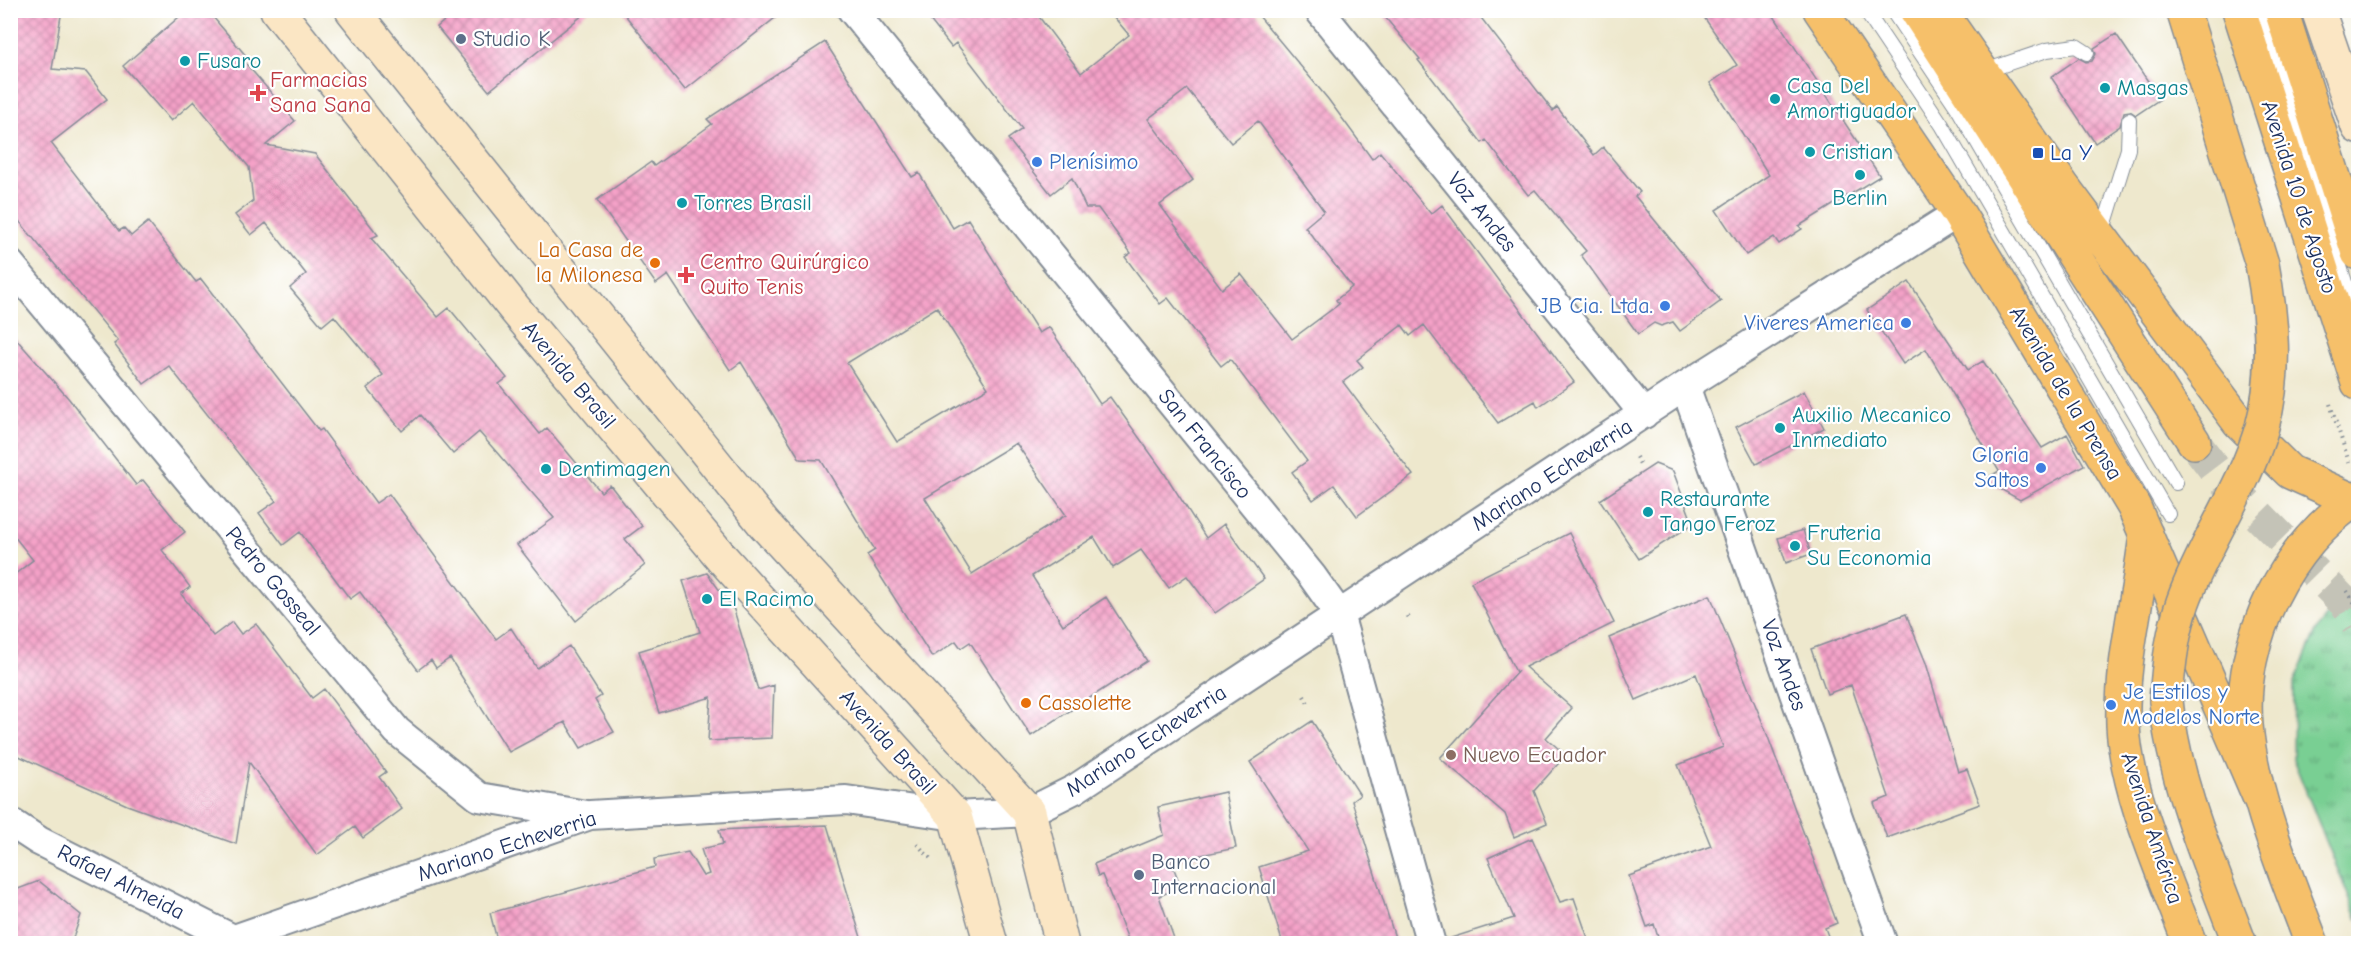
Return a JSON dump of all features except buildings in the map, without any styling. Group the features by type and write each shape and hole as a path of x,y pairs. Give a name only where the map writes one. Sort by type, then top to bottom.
{"main road":[{"name":"Avenida de la Prensa","path":"1820,10 1958,213 2128,497 2157,524 2261,801"},
{"path":"1916,10 2194,442"},
{"path":"1939,10 2100,238 2206,381 2260,445 2290,472 2355,491 2293,559 2266,610 2245,700 2246,726 2261,801 2312,944"},
{"path":"2183,10 2262,264 2271,328 2268,394 2263,425 2240,486 2183,602 2174,638 2166,701 2175,764 2240,944"},
{"name":"Avenida 10 de Agosto","path":"2239,10 2358,383"},
{"name":"Avenida 10 de Agosto","path":"2281,10 2358,253"},
{"name":"Avenida América","path":"2157,524 2141,583 2125,666 2123,725 2126,752 2138,802 2190,944"}],"street":[{"name":"Avenida Brasil","path":"277,10 514,308 722,558 955,816 991,944"},
{"path":"352,10 764,524 1029,812 1062,944"},
{"name":"San Francisco","path":"852,10 1312,576 1339,614 1431,944"},
{"name":"Voz Andes","path":"1319,10 1644,414"},
{"path":"2318,10 2358,127"},
{"name":"Mariano Echeverria","path":"226,941 590,815 846,800 955,816 1029,812 1075,789 1685,386 1958,213"},
{"name":"Pedro Gosseal","path":"10,264 397,732 479,797 590,815"},
{"name":"Voz Andes","path":"1685,386 1883,944"},
{"name":"Rafael Almeida","path":"10,822 39,841 226,941"}],"lane":[{"path":"1865,10 1942,125 2157,524"},
{"path":"1892,10 1957,107 2176,483"},
{"path":"2258,10 2358,323"},
{"path":"1982,72 2047,50 2076,46 2087,53"},
{"path":"2100,238 2128,149 2129,120"}],"path":[{"path":"2328,397 2355,491"},
{"path":"1636,457 1640,464"},
{"path":"2347,591 2356,606 2358,688"},
{"path":"1304,696 1309,705"},
{"path":"910,838 923,848 938,867"}],"green space":[{"path":"2358,578 2358,920 2293,759 2294,683 2317,629"}],"tunnel":[{"path":"2194,442 2219,475 2348,606 2358,625"}],"place":[{"name":"Studio K","path":"461,39"},
{"name":"Fusaro","path":"185,61"},
{"name":"Masgas","path":"2105,88"},
{"name":"Farmacias Sana Sana","path":"258,93"},
{"name":"Casa Del Amortiguador","path":"1775,99"},
{"name":"Cristian","path":"1810,152"},
{"name":"La Y","path":"2038,153"},
{"name":"Plenísimo","path":"1037,162"},
{"name":"Berlin","path":"1860,175"},
{"name":"Torres Brasil","path":"682,203"},
{"name":"La Casa de la Milonesa","path":"655,263"},
{"name":"Centro Quirúrgico Quito Tenis","path":"686,275"},
{"name":"JB Cia. Ltda.","path":"1665,306"},
{"name":"Viveres America","path":"1906,323"},
{"name":"Auxilio Mecanico Inmediato","path":"1780,428"},
{"name":"Gloria Saltos","path":"2041,468"},
{"name":"Dentimagen","path":"546,469"},
{"name":"Restaurante Tango Feroz","path":"1648,512"},
{"name":"Fruteria Su Economia","path":"1795,546"},
{"name":"El Racimo","path":"707,599"},
{"name":"Cassolette","path":"1026,703"},
{"name":"Je Estilos y Modelos Norte","path":"2111,705"},
{"name":"Nuevo Ecuador","path":"1451,755"},
{"name":"Banco Internacional","path":"1139,875"}]}
